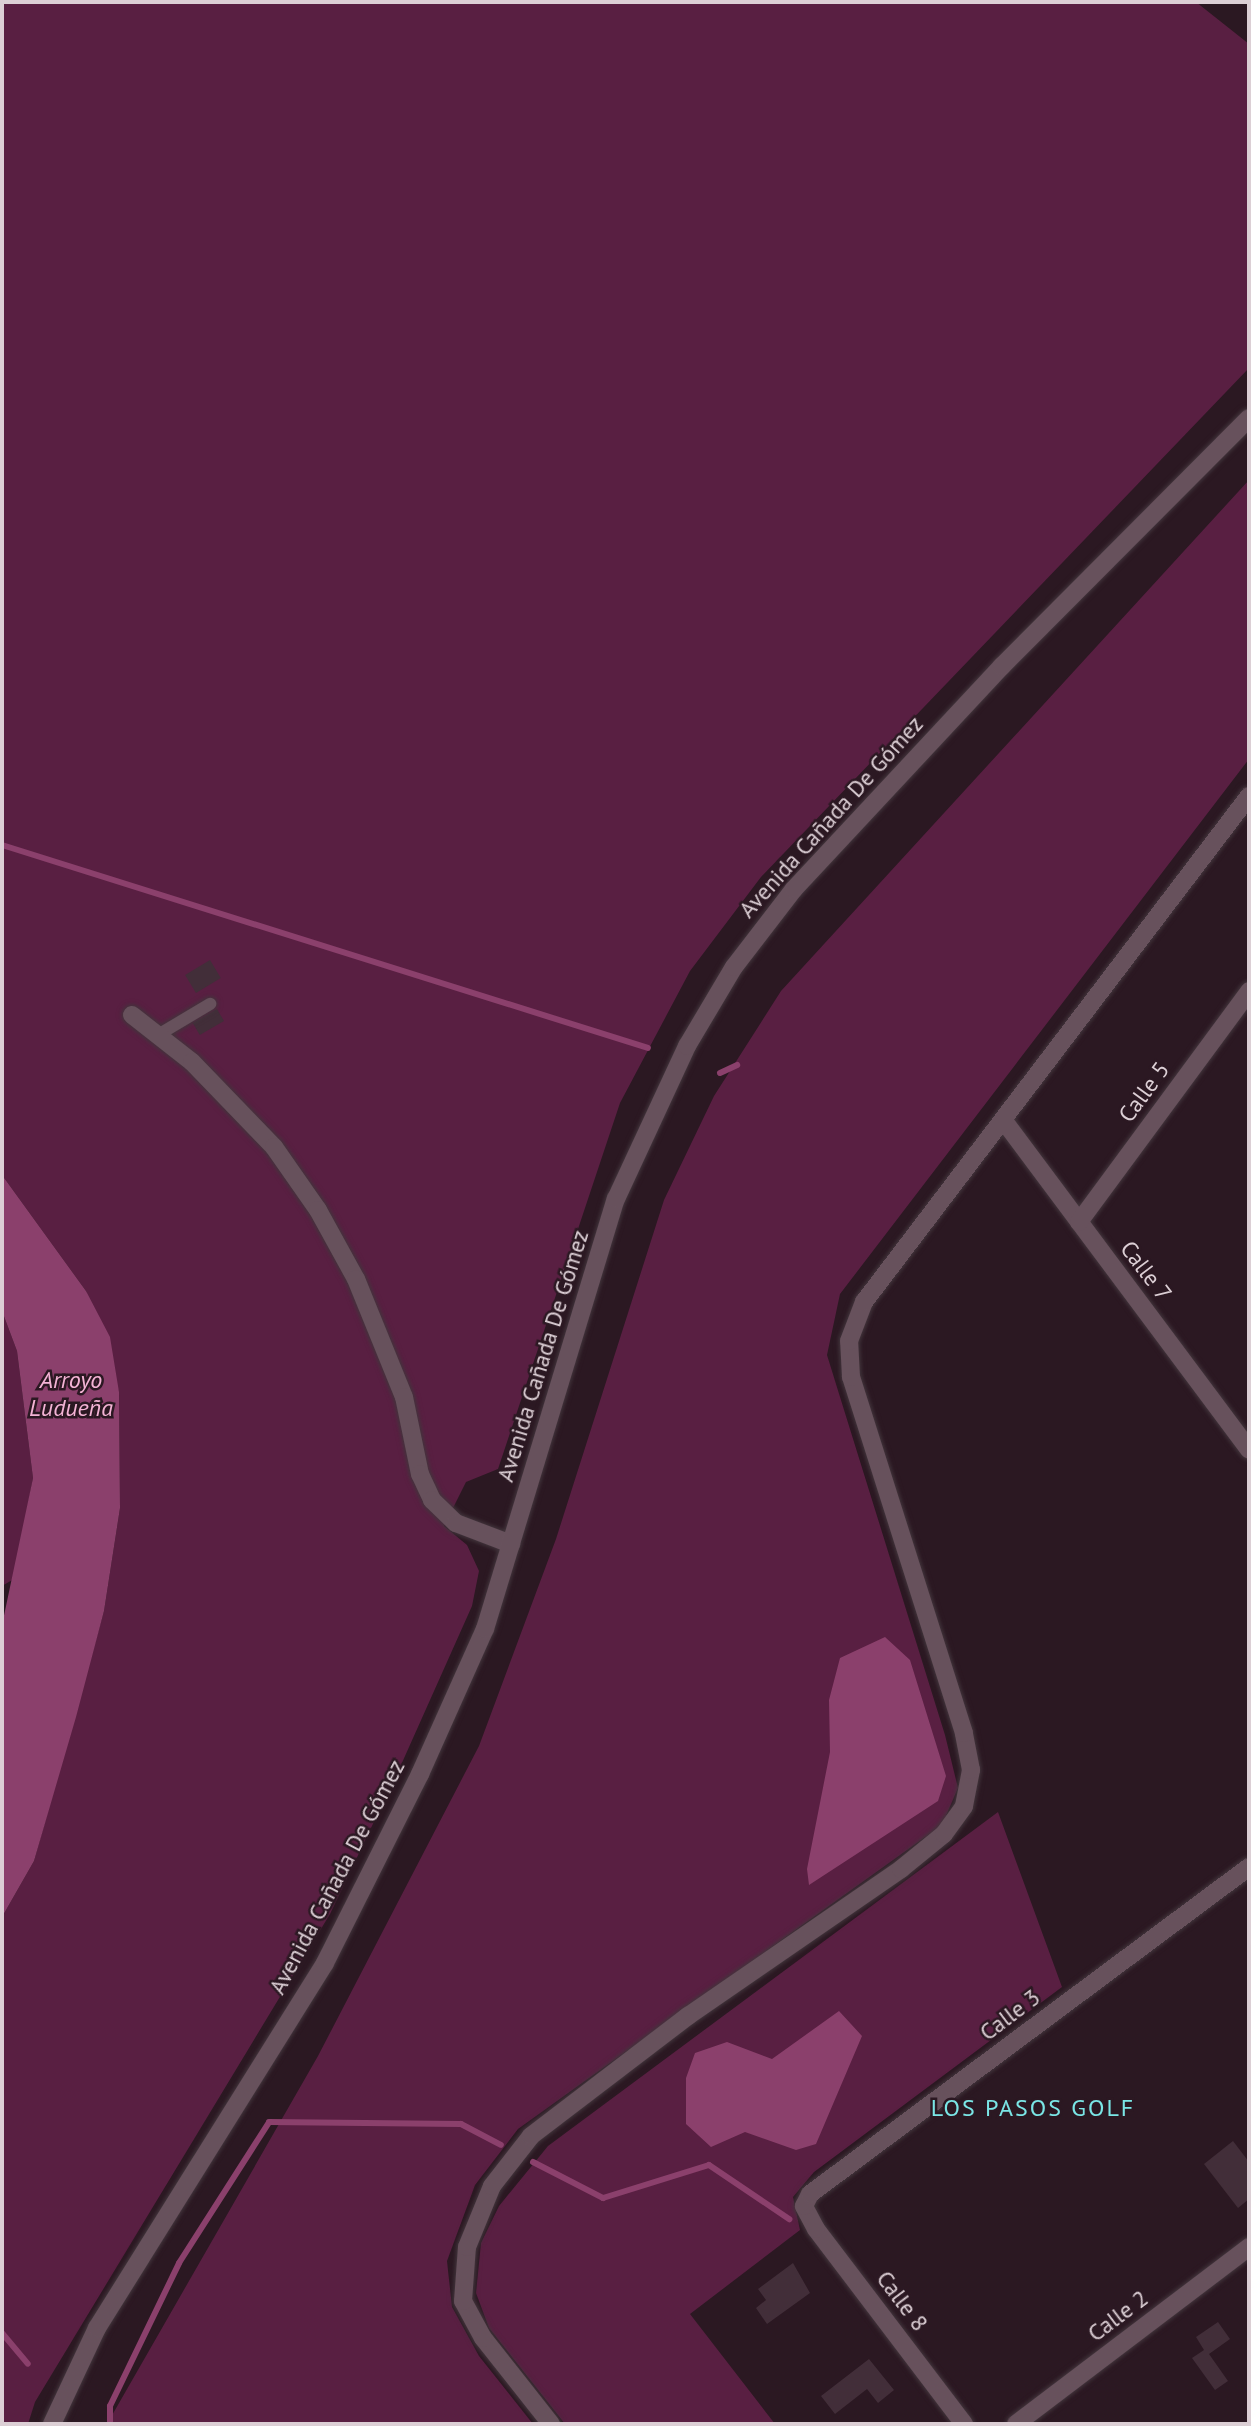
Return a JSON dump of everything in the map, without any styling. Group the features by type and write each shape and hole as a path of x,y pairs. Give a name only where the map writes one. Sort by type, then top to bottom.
{"street":[{"name":"Avenida Cañada De Gómez","path":"52,2424 97,2328 325,1963 485,1629 616,1199 687,1046 734,967 794,889 881,792 1249,418"},
{"path":"551,2424 483,2338 463,2301 467,2247 492,2186 531,2136 688,2017 901,1869 944,1834 964,1806 971,1770 964,1733 850,1377 849,1341 864,1302 1249,796"},
{"name":"Calle 5","path":"1079,1222 1249,990"},
{"path":"132,1015 158,1035 241,1111 318,1210 380,1332 432,1500 456,1523 511,1544"},
{"name":"Calle 7","path":"1004,1121 1249,1450"},
{"name":"Calle 3","path":"804,2206 827,2181 1249,1867"},
{"name":"Calle 8","path":"804,2206 964,2424"},
{"name":"Calle 2","path":"1016,2424 1035,2419 1249,2247"}],"lane":[{"path":"158,1035 210,1004"}],"shaded area":[{"path":"2,2 1196,2 1249,44 1249,368 761,877 690,971 620,1103 498,1469 466,1482 444,1526 467,1545 479,1571 472,1606 401,1765 330,1914 35,2402 28,2424 2,2424 2,1917 34,1861 104,1611 120,1508 119,1392 86,1291 2,1175"},
{"path":"1249,480 1249,759 840,1294 827,1355 945,1735 958,1788 942,1825 518,2129 475,2185 447,2261 452,2307 479,2356 533,2424 107,2424 318,2056 479,1746 556,1539 664,1200 714,1096 781,991"},
{"path":"2,1311 17,1351 33,1478 14,1579 2,1586"},
{"path":"998,1812 1062,1987 814,2172 793,2197 800,2230 690,2314 775,2424 565,2424 489,2328 476,2293 481,2243 499,2206 548,2146"}],"water":[{"name":"Arroyo Ludueña","path":"2,1175 86,1291 110,1337 119,1392 120,1508 104,1611 76,1717 34,1861 2,1917 2,1625 33,1478 17,1351 2,1311"},
{"path":"885,1637 910,1660 946,1776 938,1801 809,1885 807,1869 830,1752 829,1700 840,1658"},
{"path":"839,2011 862,2036 816,2144 796,2150 745,2132 711,2147 686,2124 686,2078 695,2053 727,2042 772,2059"}],"building":[{"path":"210,960 221,978 196,993 185,975"},
{"path":"217,1009 224,1021 200,1035 193,1023"},
{"path":"1233,2141 1249,2162 1249,2199 1238,2208 1204,2164"},
{"path":"793,2263 810,2293 767,2324 756,2308 766,2300 758,2289"},
{"path":"1218,2322 1230,2339 1209,2354 1228,2381 1215,2390 1192,2358 1204,2350 1196,2337"},
{"path":"869,2359 894,2390 878,2403 867,2389 835,2414 821,2396"}],"waterway":[{"path":"2,845 648,1048"},
{"path":"720,1073 737,1065"},
{"path":"110,2424 110,2406 179,2263 269,2122 461,2124 501,2145"},
{"path":"533,2162 603,2198 709,2165 789,2219"},
{"path":"2,2333 28,2364"}],"district":[{"name":"LOS PASOS GOLF","path":"1033,2108"}]}
